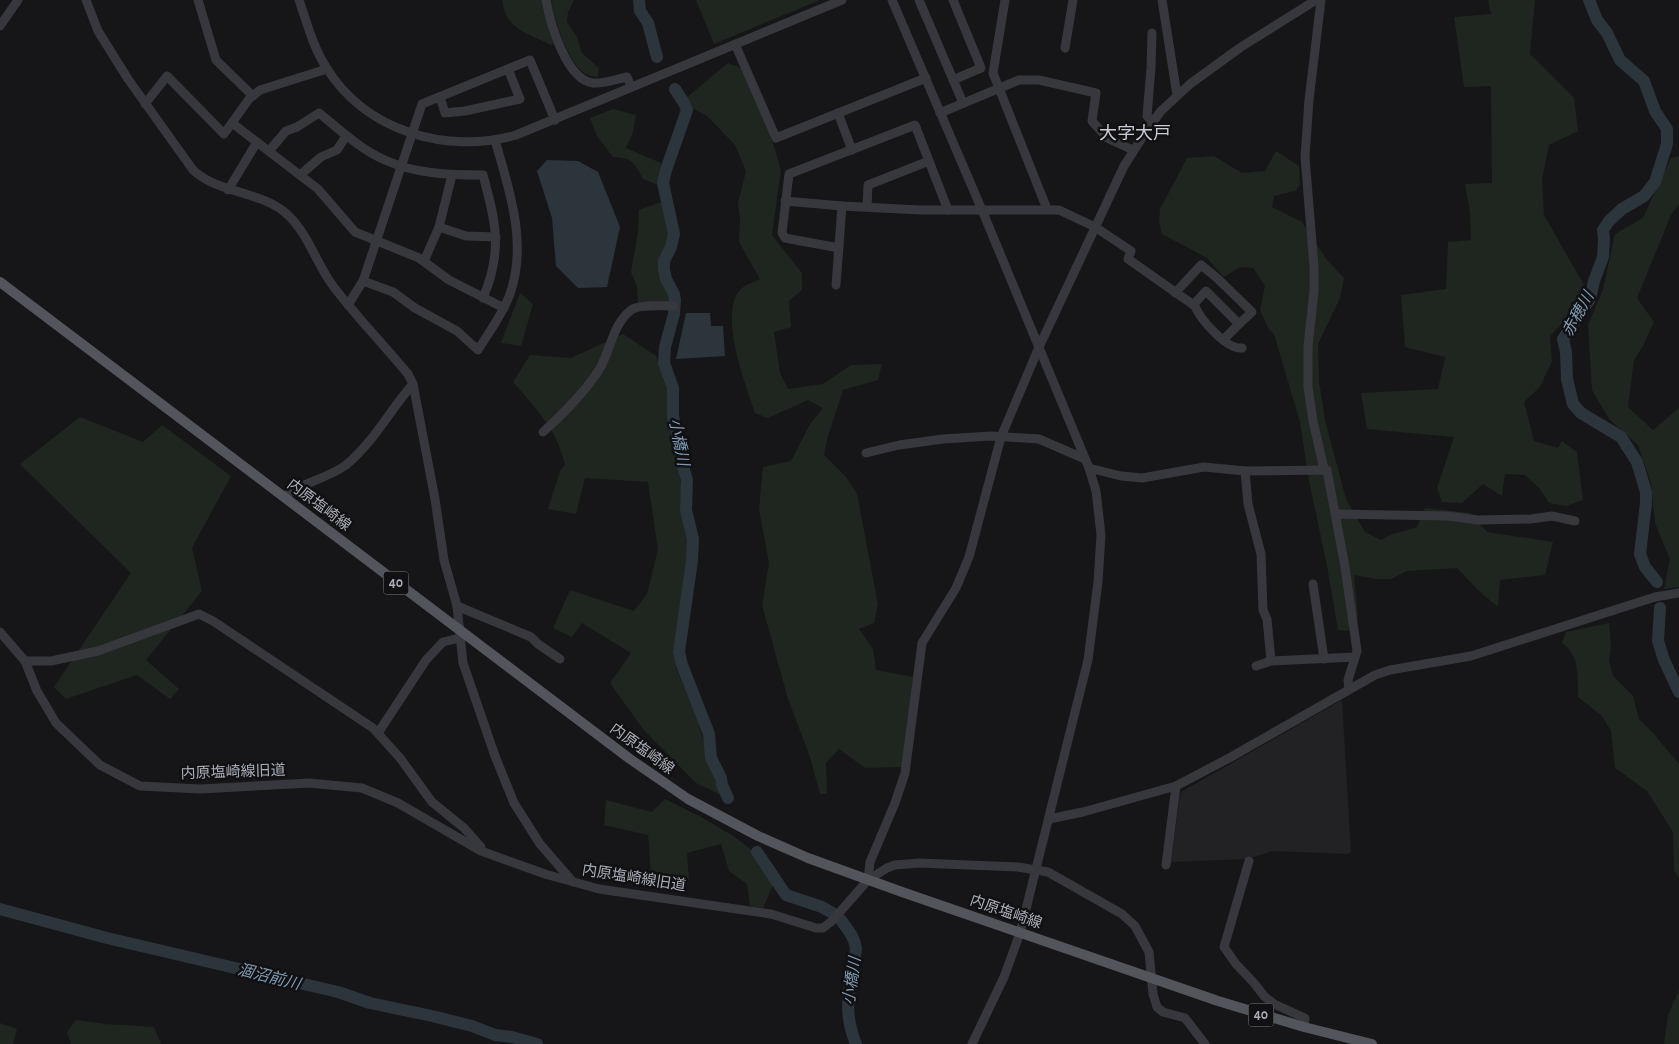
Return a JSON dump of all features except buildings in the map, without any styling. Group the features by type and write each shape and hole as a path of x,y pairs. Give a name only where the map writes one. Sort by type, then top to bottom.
{"main road":[{"name":"内原塩崎線","path":"0,282 284,497 459,634 688,799 766,840 868,880 1244,1010 1372,1044"}],"street":[{"path":"0,26 18,0"},
{"path":"86,0 98,31 145,104 193,170 202,178 228,190 269,202 288,214 308,241 327,277 348,305 408,374 413,384 436,499 444,560 457,606 463,663 495,756 514,803 540,844 573,882"},
{"path":"198,0 216,60 253,96"},
{"path":"299,0 314,44 327,69 349,95 364,108 392,126 413,135 451,142 478,142 516,135 842,0"},
{"path":"546,0 549,18 562,54 581,78 586,82 598,83 627,77 632,87"},
{"path":"892,0 1087,463 1096,490 1101,535 1101,554 1093,629 1084,677 1049,819 1020,933 1004,977 972,1044"},
{"path":"919,0 963,104"},
{"path":"953,0 981,68 953,80"},
{"path":"1005,0 993,73 1047,209"},
{"path":"1065,48 1073,0"},
{"path":"868,880 870,862 895,803 905,772 922,643 956,588 970,557 1001,437 1039,347 1133,150 1153,122 1177,95 1219,62 1316,0"},
{"path":"1321,0 1309,100 1305,157 1314,267 1314,291 1308,346 1308,387 1324,470 1327,470 1357,650 1348,680 1349,689"},
{"path":"1160,1 1177,95"},
{"path":"1152,33 1147,116 1153,122"},
{"path":"735,44 776,138 926,78"},
{"path":"348,305 363,281 422,104 530,60 555,120"},
{"path":"145,104 167,76 224,134 253,96 260,90 327,69"},
{"path":"440,97 445,113 465,111 520,99 508,69"},
{"path":"940,113 1019,80 1039,80 1096,93 1092,120 1107,138 1133,150"},
{"path":"269,151 286,131 297,127 319,113 346,136 383,160 421,171 452,175 482,175 493,211 496,237 496,255 483,298"},
{"path":"838,113 852,150"},
{"path":"232,123 318,189 355,232 424,261 449,280 504,308"},
{"path":"839,248 786,238 782,233 789,174 915,125 948,210"},
{"path":"300,175 321,157 337,150 346,136"},
{"path":"363,281 393,292 415,308 457,331 478,350 504,308 510,293 517,260 518,240 515,210 496,140"},
{"path":"228,190 257,142"},
{"path":"867,207 868,185 929,160"},
{"path":"424,261 439,227 452,175"},
{"path":"785,201 842,206 948,210 1059,210 1095,227 1130,251 1128,259 1195,306 1198,316 1223,340 1236,348 1242,348"},
{"path":"836,285 842,206"},
{"path":"439,227 466,236 496,237"},
{"path":"1175,293 1201,266 1217,278 1252,312 1223,340"},
{"path":"1193,305 1206,291 1239,324"},
{"path":"543,432 559,418 599,369 617,326 632,310 637,307 673,306"},
{"path":"284,497 293,490 344,466 364,449 399,400 413,384"},
{"path":"866,454 943,438 978,436 1039,439 1087,463 1121,476 1142,478 1204,467 1245,471 1324,470"},
{"path":"1245,471 1248,504 1261,554 1263,610 1267,619 1271,661"},
{"path":"1335,514 1448,516 1478,520 1531,519 1552,516 1575,522"},
{"path":"1313,584 1324,659"},
{"path":"1049,819 1083,812 1176,786 1375,675 1471,656 1655,597 1679,593"},
{"path":"457,606 531,637 560,659"},
{"path":"26,661 51,661 98,652 200,614 322,693 378,733 400,758 432,802 494,856"},
{"name":"内原塩崎線旧道","path":"0,632 26,661 37,691 56,723 100,765 140,786 200,789 309,783 362,788 398,803 481,851 546,874 599,889 771,914 807,926 823,928 841,912 868,880 887,868 913,864 1036,869 1054,875 1128,919 1135,926 1147,945 1149,952 1156,1007 1163,1012 1185,1018 1205,1044"},
{"path":"378,733 426,660 443,642 459,634"},
{"path":"1256,666 1271,661 1355,657"},
{"path":"1166,865 1176,786"},
{"path":"1249,861 1224,947 1264,996 1274,1004 1306,1018 1304,1027"}],"shaded area":[{"path":"502,0 542,0 556,43 551,45 519,29 508,18"},
{"path":"551,0 574,0 568,12 567,22 577,37 582,53 599,68 598,77 586,74 579,69 574,61 563,41"},
{"path":"696,0 820,0 714,44"},
{"path":"1488,0 1535,0 1530,54 1574,98 1578,131 1549,145 1542,180 1544,215 1584,285 1573,312 1550,336 1552,361 1540,387 1524,402 1534,441 1558,448 1562,441 1577,452 1583,500 1566,506 1549,503 1540,489 1525,475 1505,474 1502,496 1483,484 1462,503 1442,502 1437,488 1454,437 1367,429 1361,393 1438,389 1445,357 1405,347 1401,295 1446,289 1448,242 1471,240 1470,212 1465,184 1492,183 1491,86 1464,87 1454,17 1491,14"},
{"path":"728,63 741,68 772,140 781,170 772,235 802,273 802,290 789,301 791,327 774,332 780,373 788,389 823,384 851,365 882,364 878,380 843,390 824,455 846,477 857,494 878,604 874,623 859,629 873,649 876,670 913,677 904,767 865,768 839,749 826,763 827,794 820,794 810,757 788,699 762,605 769,563 759,509 763,467 791,461 810,424 823,408 808,400 768,418 755,413 740,369 733,332 732,316 734,301 742,288 760,279 739,242 740,219 738,203 746,171 735,145 707,116 692,108 687,97"},
{"path":"613,109 636,115 633,132 626,148 661,163 658,185 643,179 632,162 624,158 613,157 597,136 590,118"},
{"path":"1276,151 1299,166 1300,185 1295,191 1274,196 1272,207 1302,222 1327,260 1344,278 1340,298 1318,344 1319,381 1325,420 1346,499 1365,532 1381,540 1390,535 1417,527 1425,508 1470,513 1487,532 1553,542 1545,575 1500,580 1498,607 1480,592 1457,568 1407,571 1391,579 1376,579 1354,575 1358,616 1348,631 1338,630 1309,481 1300,422 1274,334 1268,328 1260,310 1265,286 1253,268 1240,267 1224,277 1207,258 1162,234 1159,222 1160,209 1187,158 1214,156 1242,173 1265,171"},
{"path":"1679,156 1679,204 1671,215 1637,298 1654,322 1634,360 1628,407 1653,430 1679,408 1679,587 1664,589 1670,559 1655,523 1651,483 1638,445 1609,419 1592,390 1588,325 1603,289 1615,234 1643,218 1671,158"},
{"path":"547,160 578,161 598,172 620,227 607,287 578,288 556,266 552,218 537,171"},
{"path":"661,202 669,222 669,243 661,267 670,302 638,304 637,287 631,272 638,232 639,210"},
{"path":"520,293 533,304 521,346 501,343"},
{"path":"686,313 710,313 711,326 723,326 725,356 676,359"},
{"path":"623,334 656,356 668,392 671,437 681,483 690,546 676,634 676,668 697,719 719,794 696,783 643,729 610,683 631,653 582,623 572,637 553,628 570,590 634,611 647,594 658,549 648,482 585,478 576,514 548,509 560,471 565,465 562,453 545,420 513,382 530,355 571,358"},
{"path":"80,417 143,442 162,425 231,476 192,548 202,591 146,660 179,689 170,699 137,675 66,699 54,687 131,573 20,464"},
{"path":"1609,623 1611,645 1609,660 1613,676 1633,696 1639,719 1679,764 1679,878 1674,870 1673,832 1647,791 1615,768 1611,731 1602,716 1578,697 1577,667 1572,654 1562,643 1566,632"},
{"path":"1342,700 1351,852 1348,854 1273,851 1247,859 1171,862 1180,794 1183,791"},
{"path":"665,799 703,818 735,837 753,851 758,865 774,883 763,908 750,906 747,884 729,871 721,844 687,853 689,880 680,893 652,888 648,835 604,825 606,800 652,812"},
{"path":"1679,990 1679,1044 1664,1044 1668,1015"},
{"path":"76,1020 154,1027 161,1044 71,1044 67,1032"},
{"path":"0,1023 17,1029 13,1044 0,1044"}],"waterway":[{"name":"小橋川","path":"639,0 640,11 648,23 657,57"},
{"name":"赤穂川","path":"1589,0 1597,20 1607,33 1620,60 1644,81 1655,111 1667,129 1667,144 1655,182 1644,196 1622,209 1609,221 1603,230 1603,257 1594,281 1590,299 1563,339 1566,352 1567,379 1573,404 1581,413 1621,437 1637,462 1646,492 1640,554 1645,567 1657,582"},
{"name":"小橋川","path":"675,89 687,110 663,183 674,234 671,247 664,261 664,269 675,300 674,314 665,347 664,363 673,388 673,417 680,445 681,460 687,480 686,510 693,539 692,561 679,652 682,665 709,734 711,758 728,798"},
{"name":"赤穂川","path":"1660,608 1658,641 1664,660 1679,692"},
{"name":"小橋川","path":"757,852 786,895 822,907 834,914"},
{"name":"涸沼前川","path":"0,909 107,938 338,992 370,1003 432,1016 472,1026 495,1035 512,1037 537,1044"},
{"name":"小橋川","path":"841,920 852,937 856,949 848,996 849,1019 856,1044"}],"district":[{"name":"大字大戸","path":"1135,134"}]}
